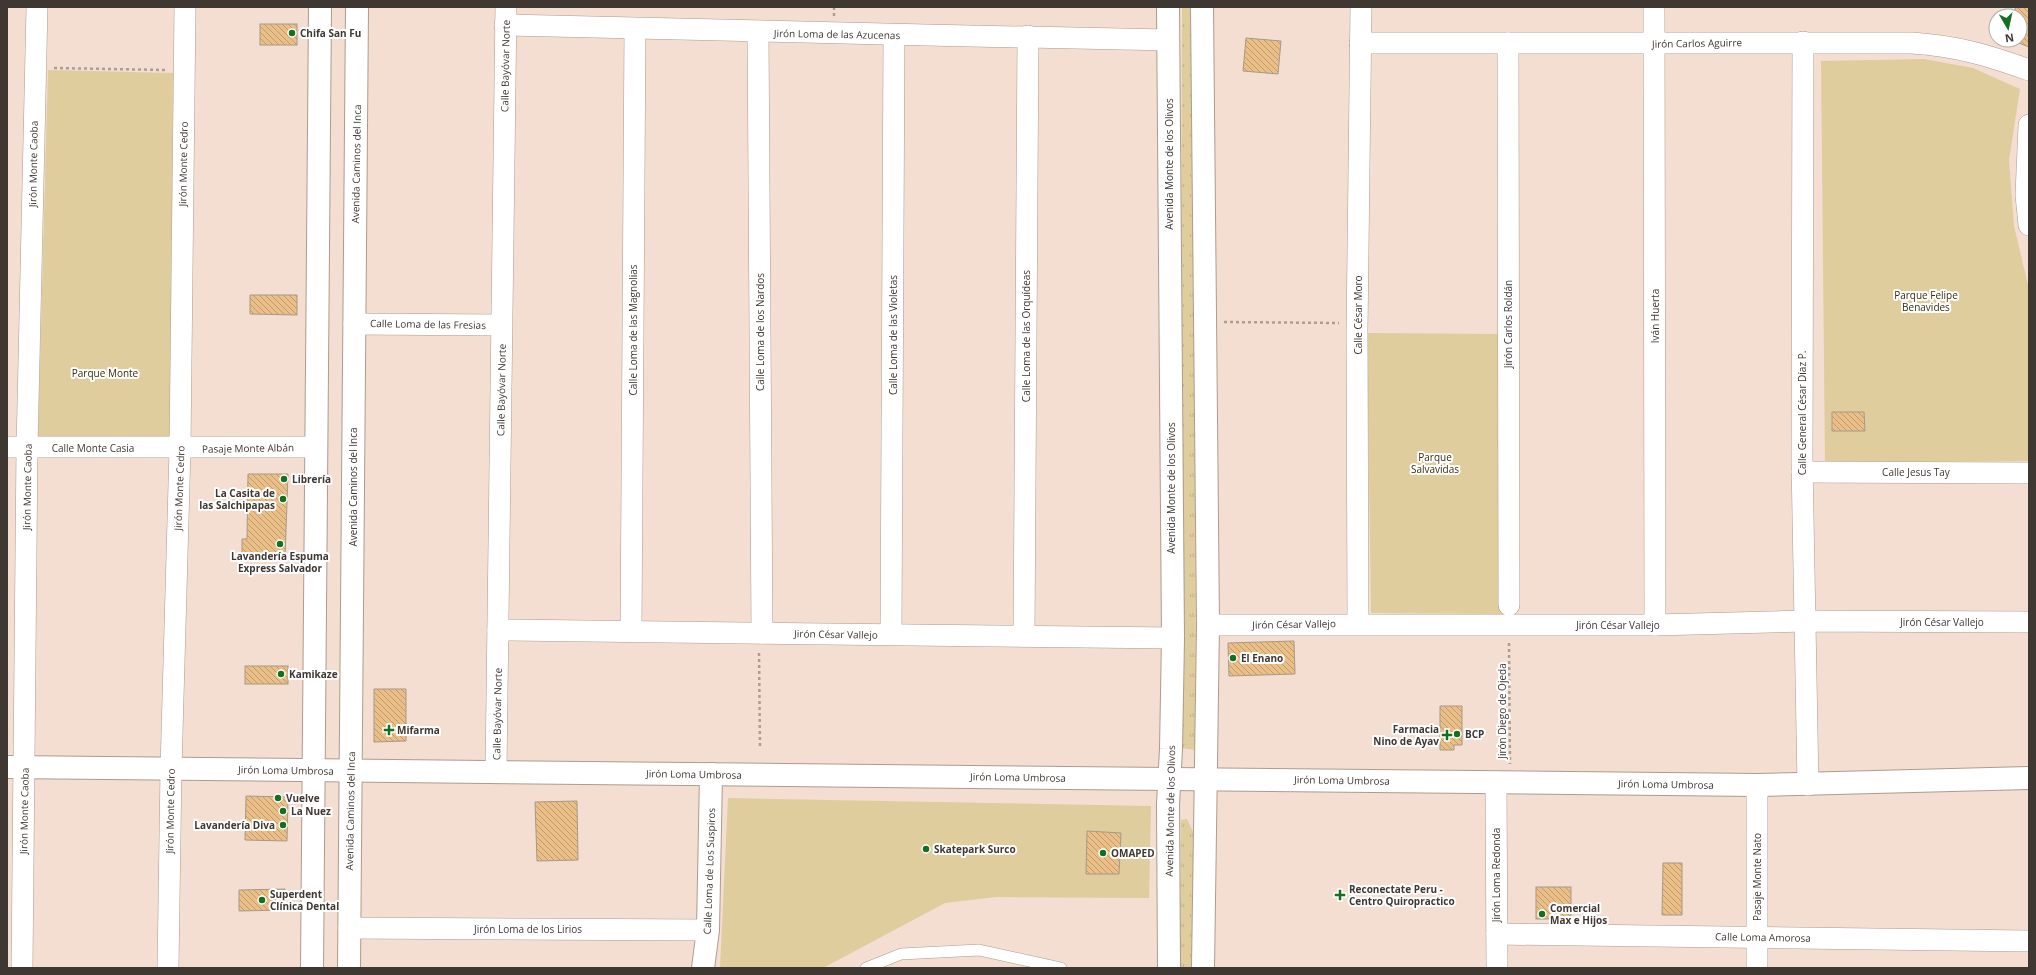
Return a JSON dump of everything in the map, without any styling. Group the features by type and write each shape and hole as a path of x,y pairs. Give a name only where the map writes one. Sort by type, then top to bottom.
{"street":[{"name":"Jirón Monte Caoba","path":"22,968 16,767 17,447 36,68 37,7"},
{"name":"Jirón Monte Cedro","path":"168,968 171,769 180,449 185,7"},
{"path":"312,968 320,7"},
{"name":"Avenida Caminos del Inca","path":"349,968 357,7"},
{"name":"Avenida Monte de los Olivos","path":"1168,7 1173,638 1170,779 1168,804 1170,968"},
{"path":"1202,7 1208,625 1203,968"},
{"name":"Calle César Moro","path":"1358,624 1357,332 1361,7"},
{"name":"Iván Huerta","path":"1654,7 1655,625"},
{"name":"Jirón Loma de las Azucenas","path":"506,16 635,29 894,36 1028,36 1168,40"},
{"name":"Calle Bayóvar Norte","path":"496,772 506,16"},
{"name":"Calle Loma de las Magnolias","path":"631,631 635,29"},
{"name":"Calle Loma de los Nardos","path":"758,32 761,642"},
{"name":"Calle Loma de las Violetas","path":"891,634 894,36"},
{"name":"Calle Loma de las Orquídeas","path":"1024,636 1028,36"},
{"name":"Calle General César Díaz P.","path":"1803,42 1802,472 1808,785"},
{"name":"Jirón Carlos Aguirre","path":"1360,43 1912,43 1945,45 1984,54 2029,70"},
{"name":"Jirón Carlos Roldán","path":"1508,43 1509,605"},
{"path":"2029,125 2026,195 2029,226"},
{"name":"Calle Loma de las Fresias","path":"354,324 501,325"},
{"name":"Calle Monte Casia","path":"17,447 180,449"},
{"name":"Pasaje Monte Albán","path":"180,449 316,447"},
{"name":"Calle Jesus Tay","path":"1802,472 2029,473"},
{"name":"Jirón César Vallejo","path":"1208,625 1655,625 1804,622 2029,622"},
{"name":"Jirón César Vallejo","path":"498,630 631,631 761,642 891,634 1173,638"},
{"name":"Jirón Loma Umbrosa","path":"16,767 1757,785 1808,785 2029,778"},
{"name":"Calle Loma de Los Suspiros","path":"703,968 708,930 711,774"},
{"name":"Jirón Loma Redonda","path":"1497,968 1503,783"},
{"name":"Pasaje Monte Nato","path":"1757,785 1757,968"},
{"name":"Jirón Loma de los Lirios","path":"349,928 708,930"},
{"name":"Calle Loma Amorosa","path":"1497,934 2029,941"}],"lane":[{"path":"866,968 901,954 979,950 1061,968"}],"path":[{"path":"36,68 184,71"},
{"path":"1220,322 1345,323"},
{"name":"Jirón Diego de Ojeda","path":"1503,783 1509,639"},
{"path":"760,748 761,642"}],"green space":[{"path":"1182,7 1194,7 1196,750 1180,748"},
{"name":"Parque Felipe Benavides","path":"1924,59 1973,68 2020,89 2009,160 2014,226 2029,289 2029,461 1825,462 1821,61"},
{"name":"Parque Monte","path":"48,70 173,73 170,440 38,437"},
{"name":"Parque Salvavidas","path":"1367,333 1500,334 1502,614 1371,613"},
{"path":"728,798 1151,806 1149,898 996,897 945,903 823,968 720,968"},
{"path":"1187,819 1195,836 1193,968 1180,968 1181,820"}],"building":[{"path":"2029,7 2029,47 2028,8 2016,8"},
{"path":"260,24 297,24 297,45 260,45"},
{"path":"1246,38 1281,41 1278,74 1243,71"},
{"path":"250,295 297,295 297,315 250,314"},
{"path":"1832,412 1864,412 1865,431 1832,431"},
{"path":"248,474 288,474 285,559 242,558 242,539 247,539"},
{"path":"1294,641 1295,674 1229,676 1228,643"},
{"path":"245,666 288,666 288,684 245,684"},
{"path":"374,689 406,689 406,741 374,742"},
{"path":"1440,706 1462,706 1462,745 1454,745 1454,750 1440,750"},
{"path":"246,796 288,797 287,841 245,840"},
{"path":"577,801 578,860 537,861 535,802"},
{"name":"OMAPED","path":"1087,831 1121,833 1119,874 1086,874"},
{"path":"1663,863 1682,863 1682,915 1662,915"},
{"path":"1536,887 1571,887 1571,919 1536,919"},
{"name":"Superdent Clínica Dental","path":"285,889 285,910 239,911 239,890"}],"place":[{"name":"Chifa San Fu","path":"292,33"},
{"name":"Librería","path":"284,479"},
{"name":"La Casita de las Salchipapas","path":"283,499"},
{"name":"Lavandería Espuma Express Salvador","path":"280,544"},
{"name":"El Enano","path":"1233,658"},
{"name":"Kamikaze","path":"281,674"},
{"name":"Mifarma","path":"389,730"},
{"name":"BCP","path":"1457,734"},
{"name":"Farmacia Nino de Ayav","path":"1447,735"},
{"name":"Vuelve","path":"278,798"},
{"name":"La Nuez","path":"283,811"},
{"name":"Lavandería Diva","path":"283,825"},
{"name":"Skatepark Surco","path":"926,849"},
{"name":"OMAPED","path":"1103,853"},
{"name":"Reconectate Peru - Centro Quiropractico","path":"1340,895"},
{"name":"Superdent Clínica Dental","path":"262,900"},
{"name":"Comercial Max e Hijos","path":"1542,914"}]}
